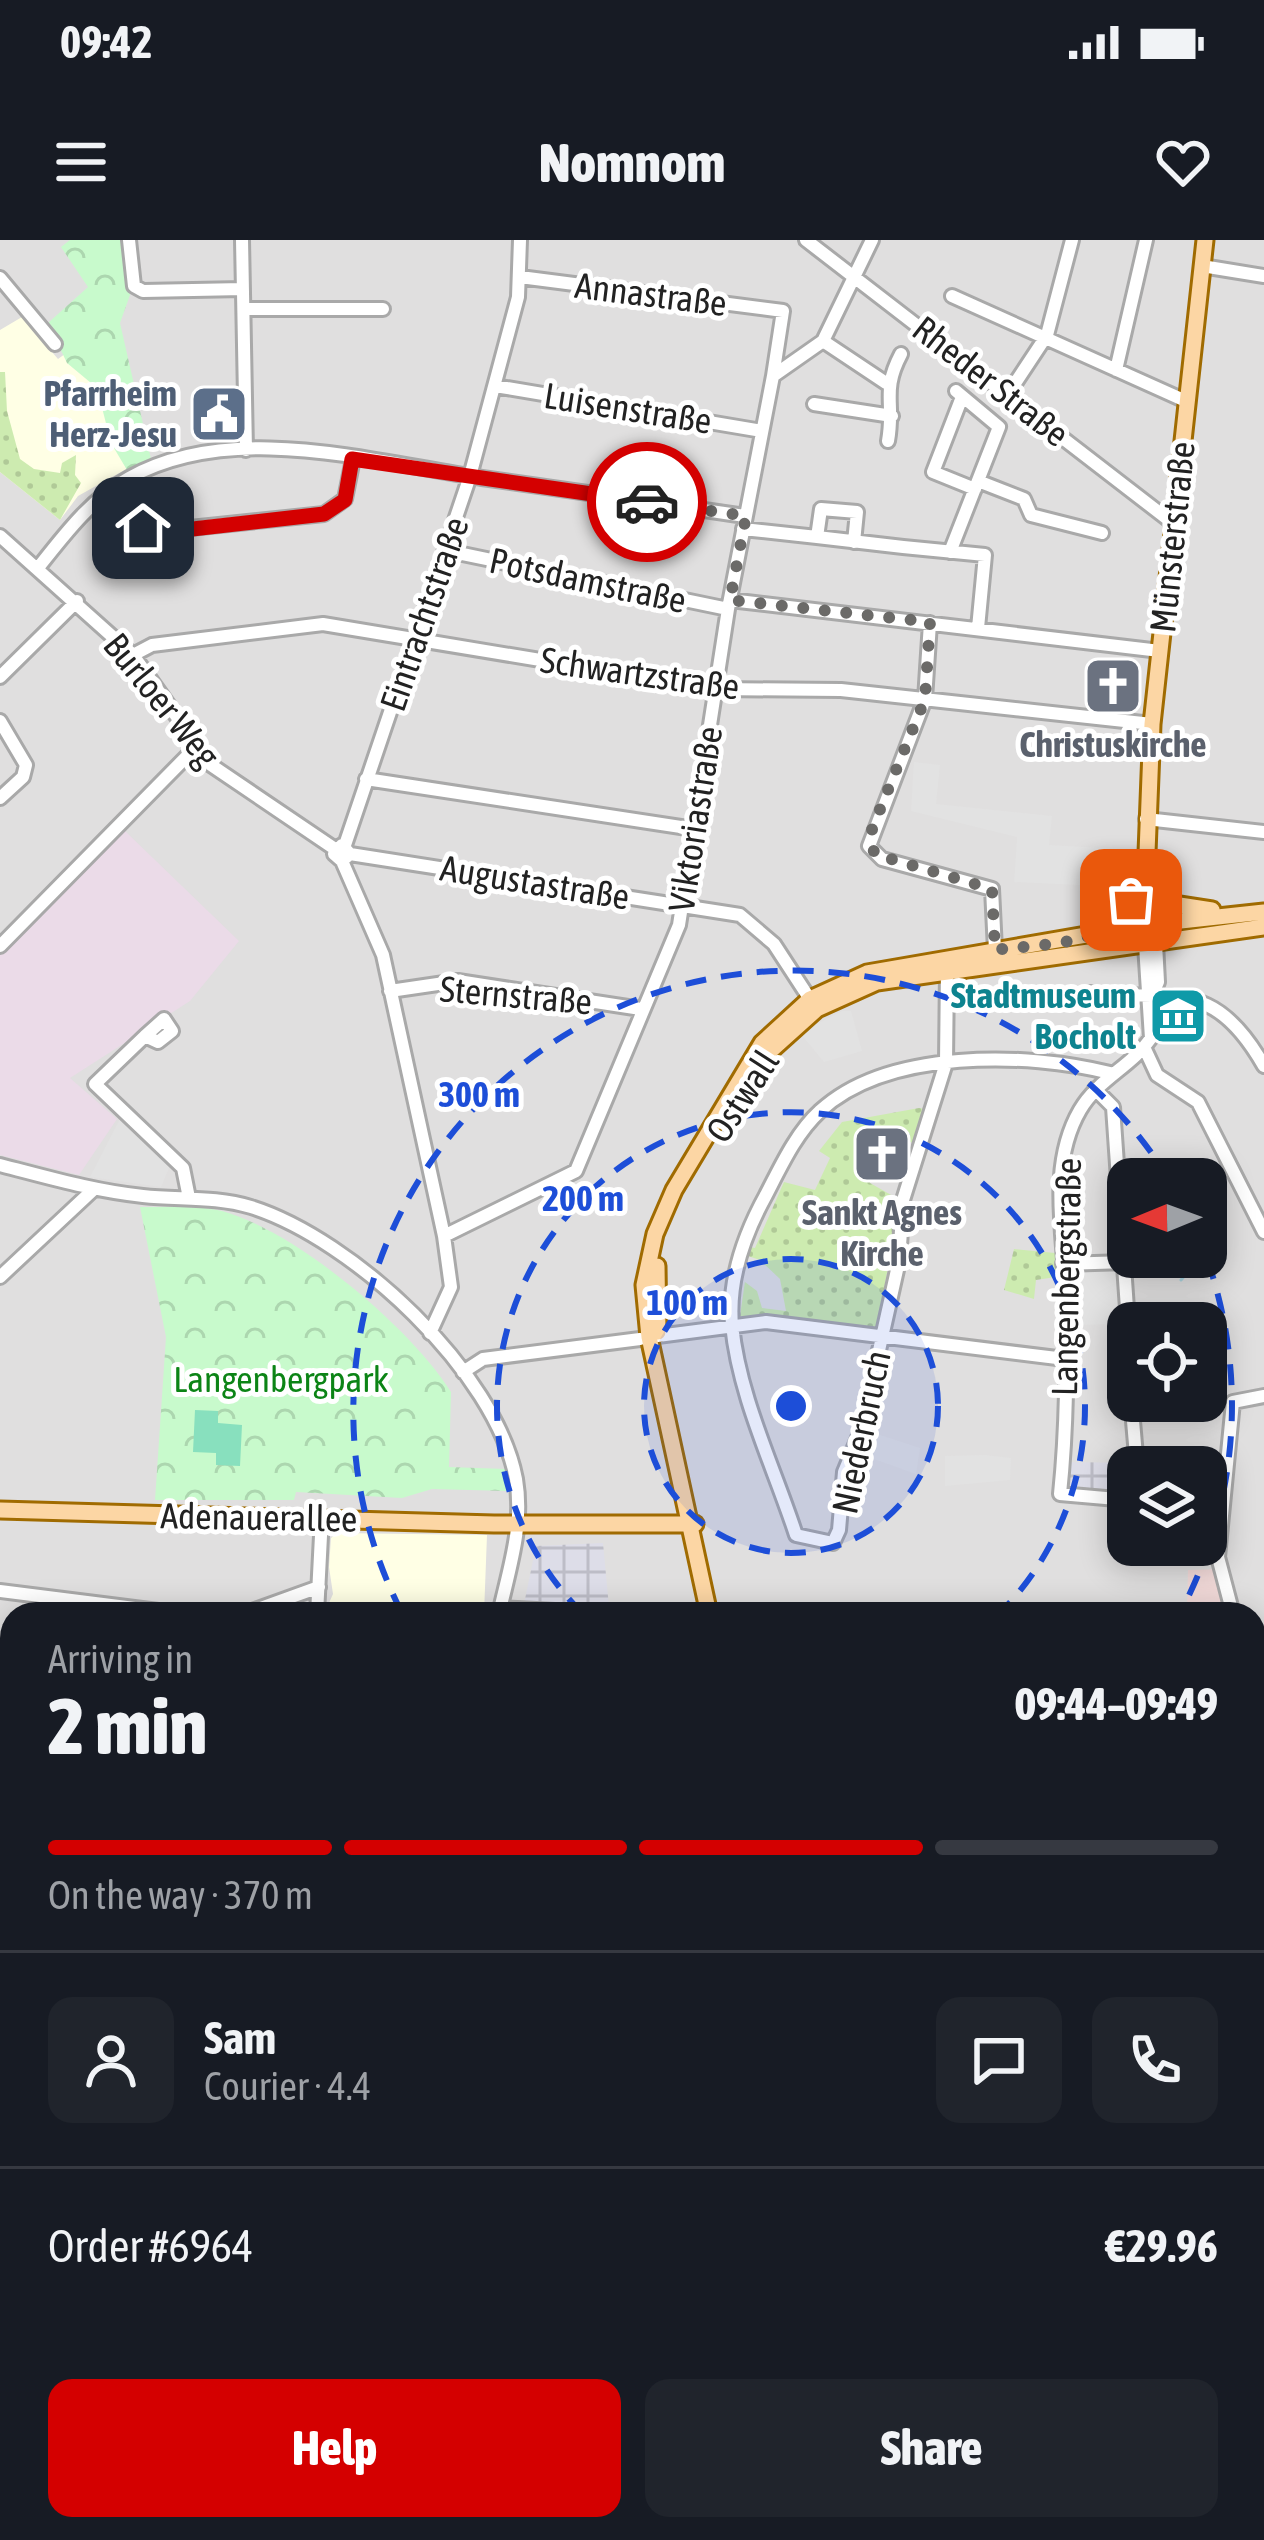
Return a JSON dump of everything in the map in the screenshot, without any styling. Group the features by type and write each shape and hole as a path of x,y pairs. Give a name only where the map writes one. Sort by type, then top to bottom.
{"main road":[{"name":"Münsterstraße","path":"1150,934 1146,827 1152,724 1205,240"},
{"name":"Münsterstraße","path":"1146,827 1152,882 1150,934"},
{"path":"1093,934 1126,912 1146,827"},
{"path":"1152,882 1173,904 1239,914"},
{"path":"1150,934 1264,912"},
{"path":"1150,934 1264,926"},
{"name":"Ostwall","path":"694,1524 649,1337 646,1271 674,1190 742,1071 782,1021 867,974 1093,934 1150,934"},
{"name":"Ostwall","path":"813,1004 877,982 1150,934"},
{"name":"Adenauerallee","path":"0,1510 694,1524"},
{"path":"694,1524 707,1602"},
{"path":"694,1524 716,1602"}],"street":[{"path":"128,240 134,286 143,291 244,289"},
{"path":"242,240 247,450"},
{"name":"Eintrachtstraße","path":"343,852 470,476 520,277 520,240"},
{"name":"Rheder Straße","path":"806,240 1174,524"},
{"path":"772,376 823,341 872,240"},
{"path":"1008,394 1046,335 1072,240"},
{"path":"1116,370 1147,240"},
{"path":"1202,266 1264,276"},
{"name":"Annastraße","path":"520,277 783,310"},
{"path":"0,278 55,344"},
{"path":"952,296 1188,402"},
{"path":"244,309 383,309"},
{"name":"Viktoriastraße","path":"444,1236 576,1171 674,939 783,310"},
{"path":"823,341 886,383"},
{"path":"889,441 892,416 886,383 901,354"},
{"name":"Luisenstraße","path":"495,386 762,430"},
{"path":"950,552 976,485 999,427 959,394 933,472 976,485 1024,500 1031,515 1102,533"},
{"path":"814,404 892,416"},
{"path":"38,568 74,524 107,494 152,467 196,455 247,450 352,459 817,537 985,555 978,628"},
{"path":"107,494 152,532 324,514 345,500 352,459"},
{"path":"817,537 820,508 856,512 854,542"},
{"name":"Burloer Weg","path":"0,536 133,655 195,748 243,791 343,852"},
{"name":"Potsdamstraße","path":"448,551 729,604 930,622 1160,651"},
{"path":"0,677 77,601"},
{"path":"930,622 925,699 869,846 882,859 992,889 995,950"},
{"name":"Schwartzstraße","path":"133,655 152,645 323,624 418,636 715,689 841,690 1152,724"},
{"path":"0,721 26,765 23,777 0,798"},
{"path":"0,946 195,748"},
{"path":"366,778 694,829"},
{"path":"1146,827 1264,832"},
{"path":"343,852 377,940 444,1236 448,1298 430,1333"},
{"name":"Augustastraße","path":"343,852 740,915 762,931 813,1004"},
{"path":"1150,934 1158,982 1152,998 1154,1027 1144,1047 1157,1075 1198,1102 1264,1232"},
{"name":"Niederbruch","path":"733,1326 749,1399 796,1535 833,1543 839,1530 844,1472 862,1431 902,1243 903,1200 946,1063 947,970"},
{"name":"Sternstraße","path":"390,991 458,981 641,1009"},
{"path":"1090,993 1174,995 1213,1004 1264,1066"},
{"path":"145,1036 95,1084 184,1168 189,1198"},
{"name":"Langenbergstraße","path":"1107,1498 1060,1495 1065,1359 1063,1161 1077,1116 1095,1089 1144,1047"},
{"path":"733,1326 742,1247 806,1127 857,1088 946,1063 1011,1059 1110,1073"},
{"path":"1095,1089 1113,1107 1117,1158"},
{"path":"0,1165 94,1189 236,1203 298,1228 364,1274 419,1321 463,1372 505,1442 516,1479 519,1524 502,1602"},
{"path":"0,1276 94,1189"},
{"path":"1063,1264 1107,1263"},
{"path":"419,1321 448,1298"},
{"path":"463,1372 483,1359 766,1322 1065,1359"},
{"path":"1230,1602 1218,1556 1233,1402 1264,1396"},
{"path":"318,1602 322,1516"},
{"path":"277,1602 319,1587"},
{"path":"0,1591 87,1602"}],"shaded area":[{"path":"0,240 1264,240 1264,1602 0,1602"},
{"path":"22,317 58,359 109,322 146,458 78,496 60,520 0,472 0,330"},
{"path":"914,762 940,765 936,804 1052,816 1049,845 1120,849 1119,857 1124,858 1121,887 1014,882 1017,837 911,811"},
{"path":"125,831 239,941 190,1001 70,1078 117,1119 79,1175 0,1155 0,955"},
{"path":"851,1011 862,1051 824,1062 800,1033"},
{"path":"121,1117 171,1163 161,1187 90,1177"},
{"path":"742,1254 760,1260 780,1279 786,1311 762,1308 757,1291 737,1276"},
{"path":"1107,1269 1107,1278 1121,1278 1122,1302 1107,1302 1107,1324 1079,1325 1078,1270"},
{"path":"865,1430 920,1448 916,1474 857,1453"},
{"path":"945,1456 1011,1458 1010,1480 945,1486"},
{"path":"1063,1462 1107,1463 1107,1498 1060,1494"},
{"path":"337,1533 487,1535 484,1602 329,1602 331,1538"},
{"path":"603,1543 609,1602 524,1602 536,1546"},
{"path":"1222,1569 1230,1602 1187,1602 1188,1570"}],"green space":[{"path":"70,240 124,240 130,295 120,323 151,459 127,470 111,443 97,388 67,363 48,323 88,287 61,247"},
{"path":"0,372 5,372 7,411 20,459 34,469 60,473 62,463 76,455 75,475 81,483 60,520 0,472"},
{"path":"925,1109 915,1144 890,1133 871,1136 870,1183 900,1200 877,1328 740,1316 750,1247 755,1248 784,1182 815,1190 830,1158 819,1151 842,1122"},
{"name":"Langenbergpark","path":"140,1207 222,1211 283,1239 349,1285 409,1340 451,1392 449,1467 506,1469 508,1491 432,1489 402,1498 296,1492 294,1500 155,1500 166,1337"},
{"path":"1014,1249 1055,1253 1056,1277 1036,1280 1034,1299 1004,1290"},
{"path":"195,1410 218,1411 218,1423 242,1425 240,1466 216,1465 216,1453 193,1452"}],"way so far":[{"path":"647,502 746,516 730,600 930,622 925,699 872,829 869,846 874,854 992,889 997,902 995,950 1093,934 1114,925 1131,900"}],"place":[{"name":"Pfarrheim Herz-Jesu","path":"219,414"},
{"name":"Christuskirche","path":"1113,686"},
{"name":"Stadtmuseum Bocholt","path":"1178,1016"},
{"name":"Sankt Agnes Kirche","path":"882,1154"}],"route":[{"path":"143,528 166,532 324,514 338,509 345,500 352,459 647,502"}]}
